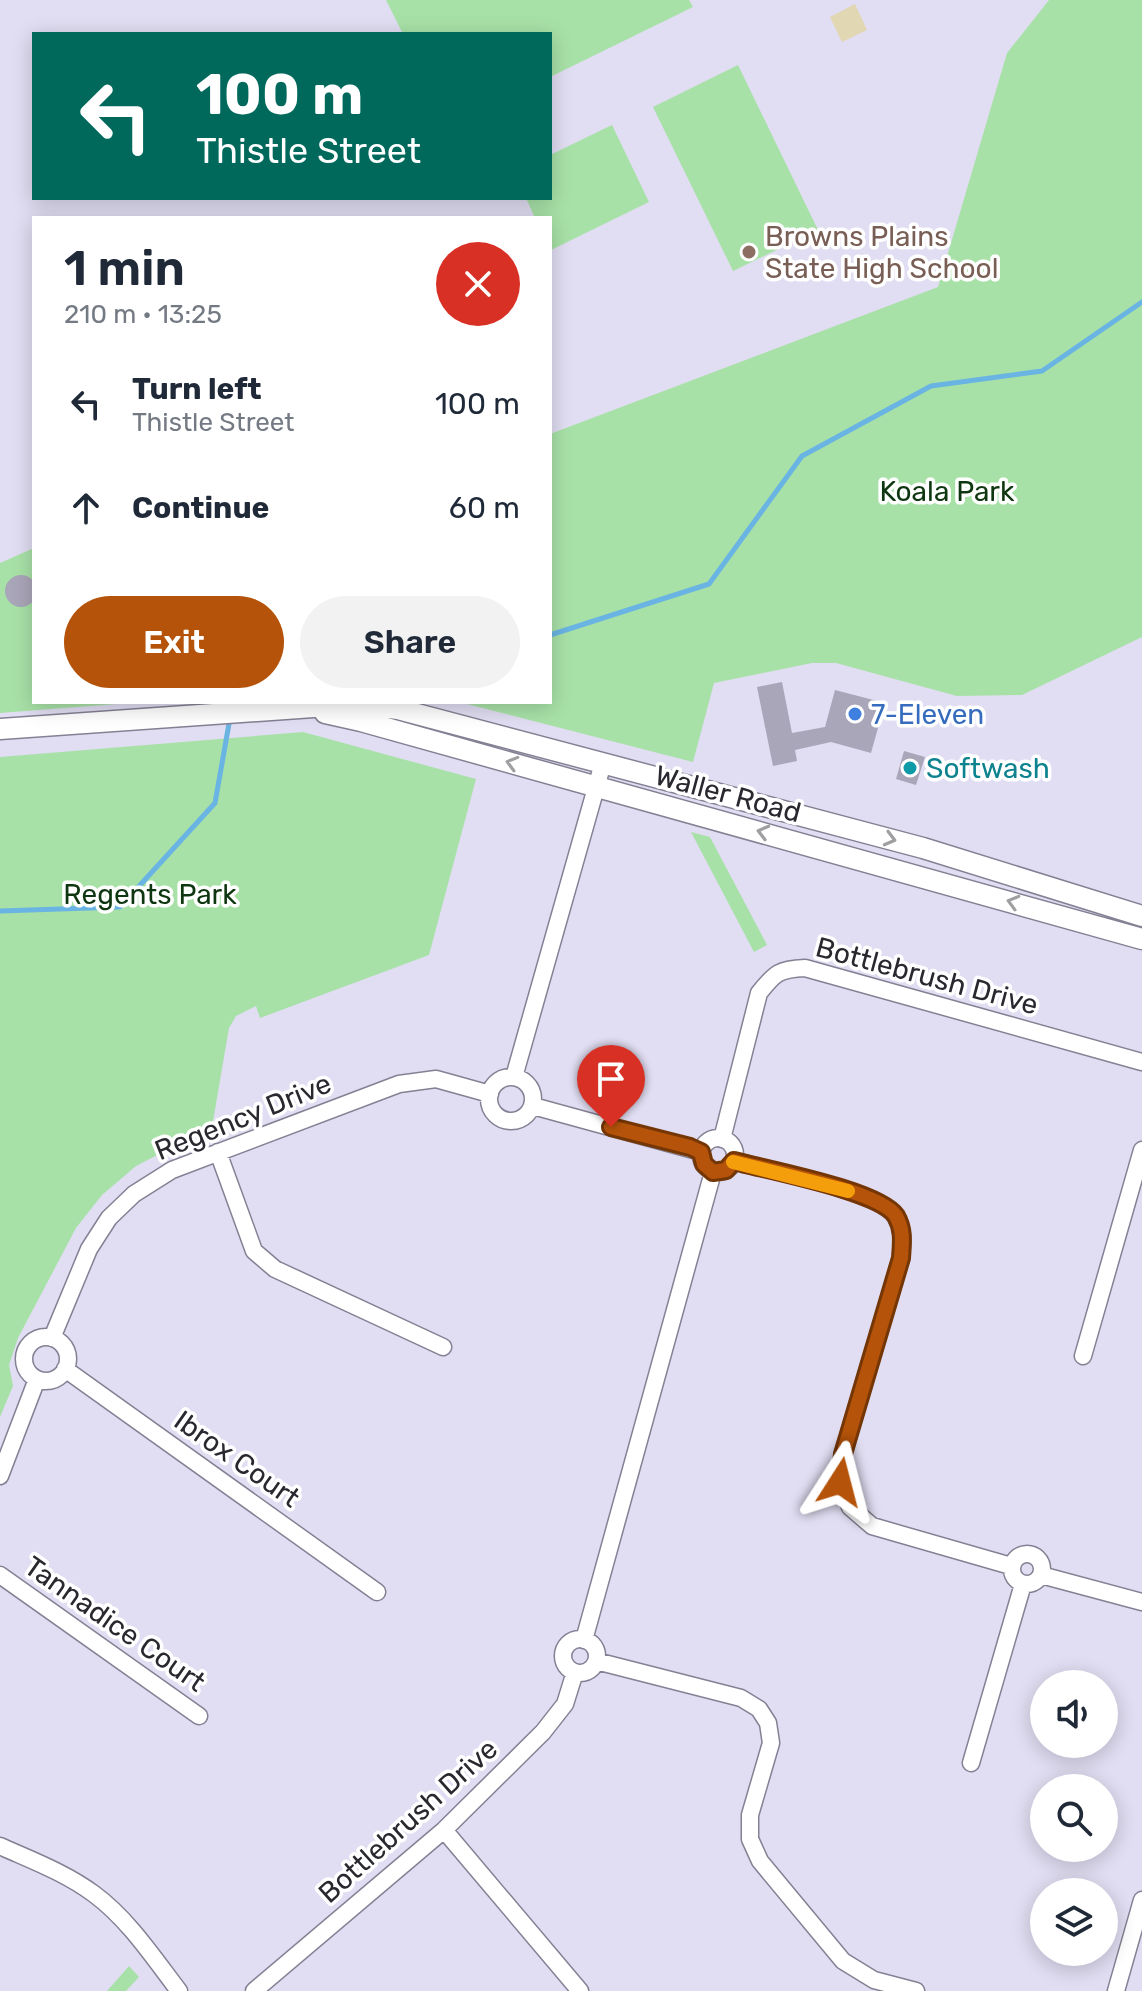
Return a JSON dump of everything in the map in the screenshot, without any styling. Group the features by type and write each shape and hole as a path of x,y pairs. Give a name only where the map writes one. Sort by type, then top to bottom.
{"street":[{"name":"Waller Road","path":"0,729 356,704 398,709 923,848 1142,916"},
{"name":"Waller Road","path":"298,708 361,721 1142,939"},
{"path":"514,1077 603,763"},
{"path":"829,851 836,825"},
{"path":"1068,918 1074,896"},
{"name":"Bottlebrush Drive","path":"722,1139 759,993 773,975 786,969 805,968 1142,1062"},
{"path":"514,1077 524,1080 530,1087 534,1096 533,1106 522,1119 506,1121 492,1111 490,1094 499,1081 514,1077"},
{"name":"Regency Drive","path":"52,1338 89,1249 109,1218 134,1194 172,1170 399,1084 436,1079 490,1094"},
{"path":"533,1106 701,1152"},
{"path":"701,1152 709,1141 722,1139 733,1148 734,1161 726,1170 713,1172"},
{"path":"1083,1356 1142,1150"},
{"path":"218,1152 254,1251 275,1269 443,1347"},
{"path":"701,1152 704,1164 713,1172"},
{"path":"734,1161 867,1196 894,1213 902,1232 901,1258 843,1454 840,1482 850,1507 872,1526 1011,1566"},
{"path":"584,1640 713,1172"},
{"path":"52,1338 66,1350 65,1369 62,1375 50,1381 37,1379 26,1369 24,1354 38,1339 52,1338"},
{"name":"Ibrox Court","path":"65,1369 377,1592"},
{"path":"0,1476 37,1379"},
{"path":"1031,1554 1040,1562 1041,1575 1033,1583 1023,1584 1014,1577 1011,1566 1018,1556 1031,1554"},
{"name":"Tannadice Court","path":"0,1575 199,1716"},
{"path":"1041,1575 1142,1602"},
{"path":"971,1763 1023,1584"},
{"path":"584,1640 596,1650 596,1661 586,1672 575,1672 564,1660 565,1649 573,1641 584,1640"},
{"path":"596,1661 741,1698 759,1709 768,1723 771,1743 750,1815 750,1839 760,1861 843,1961 874,1980 916,1991"},
{"name":"Bottlebrush Drive","path":"254,1991 444,1830 543,1732 565,1704 575,1672"},
{"path":"444,1830 580,1991"},
{"path":"0,1846 59,1873 94,1894 132,1929 179,1991"},
{"path":"1116,1991 1142,1900"}],"green space":[{"path":"386,0 689,0 693,7 552,76 552,32 402,32"},
{"name":"Koala Park","path":"1049,0 1142,0 1142,637 1022,695 957,696 836,663 812,663 714,683 693,762 467,704 552,704 552,433 938,287 1007,53"},
{"path":"738,65 818,230 733,271 653,107"},
{"path":"612,125 649,202 552,250 552,216 534,216 527,200 552,200 552,154"},
{"path":"32,549 32,704 116,704 0,713 0,563"},
{"name":"Regents Park","path":"303,732 476,779 429,955 260,1018 256,1006 236,1016 229,1028 212,1127 136,1166 102,1195 76,1228 18,1338 9,1365 13,1386 0,1417 0,757"},
{"path":"691,832 710,837 767,945 754,952"},
{"path":"129,1966 139,1977 126,1991 107,1991"}],"sand":[{"path":"855,4 867,30 842,42 830,17"}],"building":[{"path":"21,575 32,580 32,602 21,607 10,602 5,591 10,580"},
{"path":"782,682 792,733 825,727 835,690 885,703 871,753 831,742 795,750 797,761 773,766 757,687"},
{"name":"Softwash","path":"904,751 925,757 916,785 896,779"}],"waterway":[{"path":"552,634 709,584 802,456 931,386 1042,371 1142,302"},
{"path":"0,911 120,907 215,803 230,718"}],"slow traffic":[{"path":"733,1162 848,1191"}],"place":[{"name":"Browns Plains State High School","path":"749,252"},
{"name":"7-Eleven","path":"855,714"},
{"name":"Softwash","path":"910,768"}],"route":[{"path":"611,1127 690,1147 701,1152 704,1164 713,1172 726,1170 734,1161 867,1196 894,1213 902,1232 901,1258 843,1454 840,1482"}]}
